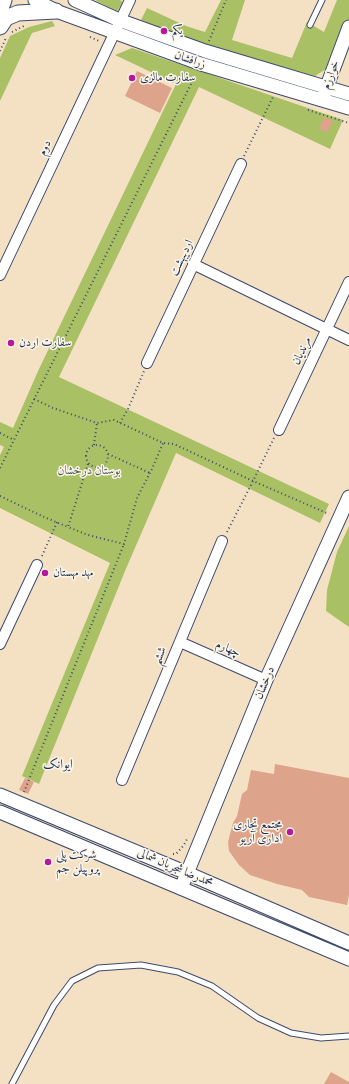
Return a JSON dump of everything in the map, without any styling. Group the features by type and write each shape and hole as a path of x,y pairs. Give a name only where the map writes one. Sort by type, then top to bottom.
{"main road":[{"path":"0,11 4,0"},
{"path":"0,27 6,18 18,13 56,11"}],"street":[{"name":"زرافشان","path":"35,0 56,11 117,26 278,87 324,94 349,94"},
{"name":"زرافشان","path":"74,0 117,26"},
{"path":"117,26 130,0"},
{"name":"دوم","path":"0,275 117,26"},
{"name":"خوارزم","path":"324,94 349,27"},
{"name":"زرافشان","path":"203,58 324,94 349,108"},
{"name":"اردیبهشت","path":"147,364 240,164"},
{"path":"193,264 349,340"},
{"name":"مرنديان","path":"278,430 349,282"},
{"name":"درخشان","path":"181,888 266,680 349,497"},
{"name":"ششم","path":"122,780 222,541"},
{"path":"1,638 37,565"},
{"name":"چهارم","path":"180,642 266,680"},
{"name":"محمدرضا شجریان شمالی","path":"0,795 349,943"},
{"name":"محمدرضا شجریان شمالی","path":"0,812 349,959"}],"lane":[{"path":"310,25 322,0"},
{"path":"12,1084 54,1005 72,981 98,968 141,965 178,972 212,986 258,1018 291,1032 321,1038 349,1036"}],"path":[{"path":"0,468 203,58 226,0"},
{"path":"0,51 5,39 26,24"},
{"path":"240,164 278,87"},
{"path":"120,422 128,409 147,364"},
{"path":"34,399 53,408 97,423 114,420 120,422 163,442 174,444 253,481 339,518"},
{"path":"94,446 97,423"},
{"path":"222,541 278,430"},
{"path":"0,433 14,440"},
{"path":"20,803 124,544 137,498 150,473 163,442"},
{"path":"68,527 88,464 86,461 86,453 94,446 98,445 104,448 108,454 150,473"},
{"path":"88,464 95,468 102,466 107,461 108,454"},
{"path":"0,496 88,535 124,544"},
{"path":"37,565 57,522"}],"green space":[{"path":"95,0 120,0 123,2 117,12"},
{"path":"221,0 245,0 232,40 292,58 307,22 324,32 337,0 349,0 349,22 331,66 315,76 209,47 141,20 147,8 186,26 205,32"},
{"path":"52,21 55,26 32,33 0,101 0,58 10,36 29,27"},
{"name":"بوستان درخشان","path":"132,48 343,120 330,149 199,87 59,377 329,504 320,523 176,453 125,571 39,784 22,776 110,563 0,508 0,455 4,447 0,445 0,422 13,428 39,369 176,84 115,55"},
{"path":"349,526 349,627 326,611 327,590 337,552"}],"building":[{"path":"137,71 172,88 160,113 125,96"},
{"path":"324,117 333,121 328,132 319,129"},
{"name":"مجتمع تجاری اداری آريو","path":"275,764 349,778 349,895 347,905 309,897 302,890 250,875 239,865 229,851 228,842 233,823 237,816 242,794 247,790 251,770 274,774"},
{"path":"25,778 34,782 28,794 19,790"},
{"path":"331,1072 349,1082 349,1084 324,1084"}],"place":[{"name":"یکم","path":"164,31"},
{"name":"سفارت مالزی","path":"132,78"},
{"name":"سفارت اردن","path":"11,343"},
{"name":"مهد مهستان","path":"45,573"},
{"name":"مجتمع تجاری اداری آريو","path":"290,832"},
{"name":"شرکت پلی پروپیلن جم","path":"48,862"}],"district":[{"name":"ایوانک","path":"58,765"}]}
